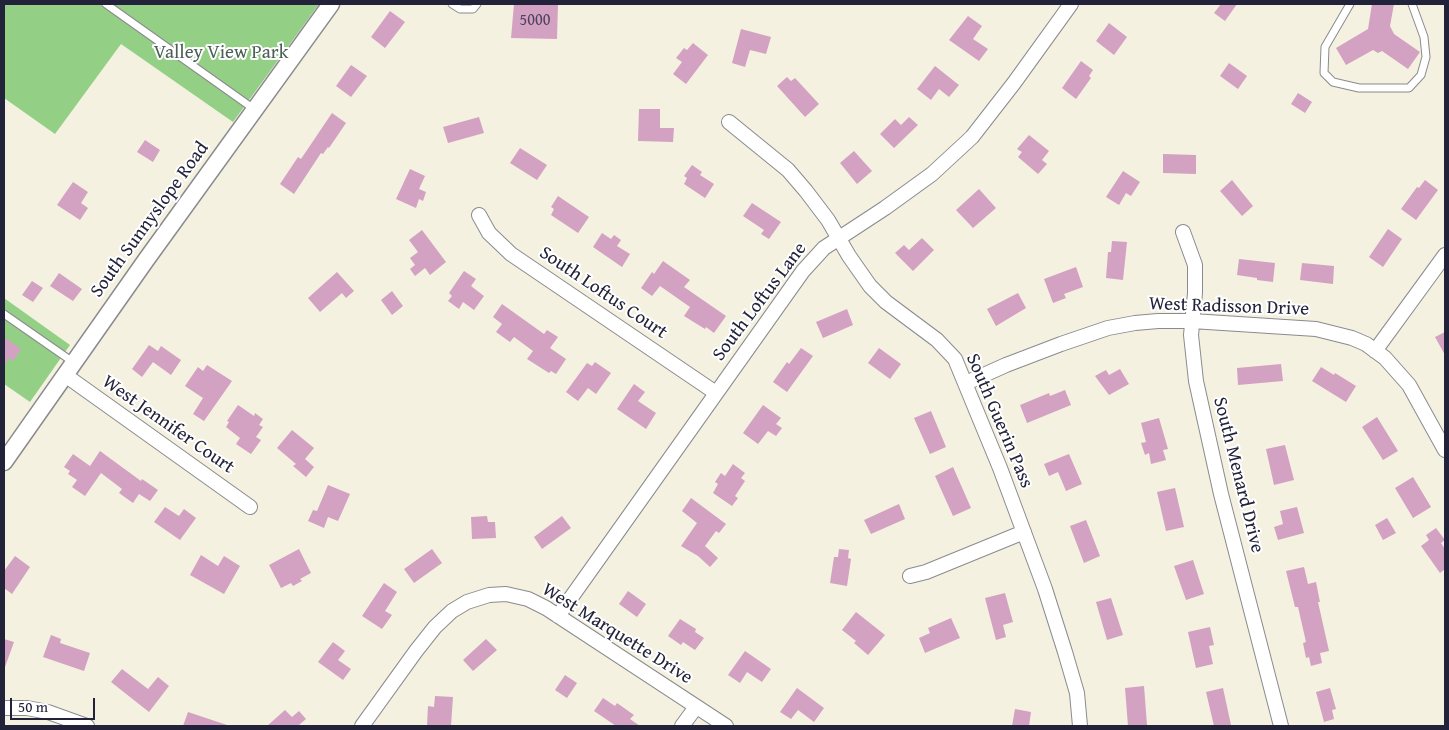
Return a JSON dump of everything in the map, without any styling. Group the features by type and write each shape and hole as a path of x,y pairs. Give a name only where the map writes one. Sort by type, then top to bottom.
{"street":[{"name":"South Sunnyslope Road","path":"4,462 330,4"},
{"name":"South Loftus Lane","path":"558,616 803,271 824,248 913,189 945,163 972,137 1071,4"},
{"name":"South Guerin Pass","path":"729,122 788,170 806,191 870,286 886,302 938,340 955,359 1024,532 1066,652 1077,692 1080,726"},
{"name":"South Loftus Court","path":"479,215 489,233 511,254 716,393"},
{"name":"South Menard Drive","path":"1183,232 1195,265 1192,352 1196,381 1221,494 1281,726"},
{"path":"1375,351 1445,255"},
{"name":"West Radisson Drive","path":"966,383 1006,364 1108,328 1158,321 1192,321 1316,329 1352,338 1366,344 1390,363 1409,385 1445,450"},
{"name":"West Jennifer Court","path":"69,369 250,507"},
{"path":"910,576 926,572 1024,532"},
{"name":"West Marquette Drive","path":"362,726 435,627 452,611 467,602 489,595 506,594 528,599 558,616 726,726"},
{"path":"682,726 696,707"},
{"path":"4,708 27,708 48,712 87,726"}],"lane":[{"path":"106,4 254,109"},
{"path":"452,4 460,9 473,10 477,4"},
{"path":"1350,4 1325,48 1324,73 1333,82 1359,88 1409,88 1420,75 1426,56 1424,37 1412,4"},
{"path":"4,314 69,369"}],"green space":[{"name":"Valley View Park","path":"4,4 319,4 233,122 121,44 55,134 4,98"},
{"path":"4,298 70,345 30,402 4,384"}],"building":[{"path":"514,4 558,4 557,39 511,38"},
{"path":"1221,4 1237,4 1225,21 1214,13"},
{"path":"1372,4 1394,4 1390,26 1394,34 1420,52 1408,69 1382,51 1378,53 1373,50 1346,65 1336,48 1368,29"},
{"path":"390,11 405,22 385,48 371,37"},
{"path":"968,16 982,26 973,39 988,49 979,61 949,40"},
{"path":"1109,23 1127,37 1114,55 1096,41"},
{"path":"741,29 771,37 766,54 750,50 745,67 732,63"},
{"path":"693,43 708,55 686,84 673,74 682,62 676,58 684,48 687,50"},
{"path":"1081,61 1093,70 1089,76 1091,78 1076,99 1062,88"},
{"path":"1229,63 1247,76 1238,89 1220,76"},
{"path":"351,65 367,76 351,97 336,86"},
{"path":"935,66 959,85 949,97 939,89 931,100 917,89"},
{"path":"787,77 791,81 795,78 819,104 805,117 777,86"},
{"path":"1298,93 1312,102 1305,113 1291,104"},
{"path":"639,109 660,109 660,128 674,128 673,142 638,141"},
{"path":"332,113 346,123 329,148 323,154 321,153 294,194 280,184 298,157 301,159"},
{"path":"479,117 484,133 448,143 443,127"},
{"path":"909,117 918,125 894,148 880,134 895,119 901,125"},
{"path":"1029,135 1049,151 1042,160 1047,164 1038,174 1018,157 1022,152 1017,149"},
{"path":"145,140 160,150 153,162 137,152"},
{"path":"520,148 547,165 537,180 510,163"},
{"path":"854,151 872,171 857,184 840,163"},
{"path":"1163,154 1196,155 1196,174 1163,173"},
{"path":"692,165 702,172 700,175 714,184 705,198 684,184 687,178 684,176"},
{"path":"410,169 425,176 419,189 426,192 423,201 419,199 416,208 396,199"},
{"path":"1123,171 1140,182 1131,196 1126,193 1119,205 1106,197"},
{"path":"1232,180 1253,206 1242,216 1220,191"},
{"path":"1425,180 1438,190 1416,220 1401,209 1417,187 1419,188"},
{"path":"73,182 88,192 81,203 88,208 80,220 57,205"},
{"path":"979,189 996,208 973,228 956,210"},
{"path":"558,196 589,217 578,233 551,215 554,209 551,207"},
{"path":"752,203 781,222 769,239 761,234 764,230 743,216"},
{"path":"1388,229 1402,239 1383,267 1369,257"},
{"path":"422,230 446,262 430,275 425,268 415,276 410,269 415,265 410,258 418,252 409,240"},
{"path":"602,233 611,239 614,235 621,240 617,246 630,254 622,267 593,247"},
{"path":"922,238 934,250 913,271 895,253 904,245 909,250"},
{"path":"1112,241 1127,242 1123,280 1106,278 1108,252 1111,252"},
{"path":"1239,259 1275,263 1273,282 1237,275"},
{"path":"663,261 690,280 684,287 726,316 714,333 684,316 690,307 660,286 652,296 641,288 652,272 654,274"},
{"path":"1302,263 1334,266 1333,284 1300,280"},
{"path":"1076,267 1083,287 1064,294 1066,298 1053,303 1044,279"},
{"path":"464,271 476,279 471,286 484,296 474,310 463,302 459,309 448,301 452,296 449,293"},
{"path":"337,272 354,291 346,298 342,293 320,312 308,298"},
{"path":"59,273 82,289 73,301 50,286"},
{"path":"32,281 43,288 33,302 22,295"},
{"path":"392,291 403,306 392,315 381,300"},
{"path":"1018,293 1026,308 996,326 987,309"},
{"path":"502,304 544,334 547,330 558,337 550,348 566,359 556,374 551,371 549,373 527,359 533,351 514,337 510,342 496,332 502,324 493,317"},
{"path":"847,309 853,325 823,338 816,322"},
{"path":"1445,332 1445,355 1435,337"},
{"path":"4,337 21,349 13,361 9,358 4,366"},
{"path":"149,345 158,351 161,346 181,360 171,375 153,362 142,377 132,369"},
{"path":"801,348 813,356 787,392 773,382 787,362 789,364"},
{"path":"879,348 901,364 890,379 868,363"},
{"path":"595,362 611,373 596,394 588,388 578,401 566,392 587,363 592,366"},
{"path":"1281,364 1283,381 1238,385 1237,368"},
{"path":"207,365 232,381 204,421 193,414 203,398 185,386 198,367 203,371"},
{"path":"1321,367 1356,386 1346,402 1312,381"},
{"path":"1120,369 1129,384 1109,395 1095,376 1106,370 1109,375"},
{"path":"634,384 645,392 638,401 656,413 646,429 617,409"},
{"path":"1065,390 1071,405 1027,423 1020,405 1049,393 1050,396"},
{"path":"238,405 254,416 255,413 263,419 259,425 263,427 256,437 261,440 251,454 236,444 240,438 226,427 229,422 227,421"},
{"path":"763,405 781,418 776,424 782,428 776,436 768,431 758,444 743,433"},
{"path":"931,411 946,447 930,454 914,418"},
{"path":"1377,417 1398,451 1383,460 1362,427"},
{"path":"1159,418 1168,449 1163,450 1166,460 1151,464 1149,453 1145,455 1141,443 1146,442 1141,423"},
{"path":"292,430 314,448 305,459 314,467 306,477 293,466 296,464 277,448"},
{"path":"1285,445 1294,480 1274,485 1266,449"},
{"path":"100,451 141,481 142,479 158,490 150,501 139,494 133,503 119,493 122,489 101,473 85,496 72,487 77,480 68,474 70,471 64,467 73,454 90,466"},
{"path":"1069,454 1082,484 1066,491 1058,472 1049,476 1044,464"},
{"path":"733,464 745,473 741,478 745,481 735,496 738,498 732,506 713,493 718,484 715,482 721,473 725,476"},
{"path":"953,467 971,508 953,516 935,476"},
{"path":"1413,477 1431,507 1413,518 1395,488"},
{"path":"328,485 350,494 338,521 328,517 324,528 308,521 313,510 317,511"},
{"path":"1175,488 1184,527 1166,531 1157,492"},
{"path":"691,498 726,524 719,533 716,531 705,546 718,558 710,567 698,556 681,546 697,523 682,511"},
{"path":"899,504 905,519 871,534 864,520"},
{"path":"165,507 179,516 184,509 196,518 180,540 154,522"},
{"path":"1297,507 1304,533 1278,540 1274,527 1283,524 1280,511"},
{"path":"487,516 488,522 495,522 496,538 472,539 471,517"},
{"path":"562,516 571,528 542,549 534,537"},
{"path":"1387,518 1396,533 1383,540 1375,525"},
{"path":"1086,520 1100,556 1084,563 1070,526"},
{"path":"1436,528 1445,540 1441,543 1445,549 1445,569 1440,573 1421,546 1429,540 1426,535"},
{"path":"299,549 311,573 300,579 302,581 293,586 291,583 281,588 269,565"},
{"path":"432,549 442,563 414,583 404,569"},
{"path":"839,549 849,550 848,558 851,559 847,586 830,583 834,557 838,557"},
{"path":"201,555 218,566 224,556 240,566 224,594 190,575"},
{"path":"15,556 30,567 12,594 4,588 4,571"},
{"path":"1193,560 1204,594 1186,600 1174,566"},
{"path":"1304,567 1308,584 1316,582 1320,602 1318,602 1329,651 1320,653 1322,663 1311,666 1309,657 1306,658 1303,643 1306,642 1298,607 1295,607 1286,571"},
{"path":"384,583 397,592 385,611 392,615 382,629 362,616"},
{"path":"628,591 646,604 637,617 619,604"},
{"path":"1005,593 1013,622 1003,625 1006,637 996,640 985,598"},
{"path":"1111,598 1123,635 1107,640 1096,602"},
{"path":"856,612 885,635 868,655 854,643 856,641 842,630"},
{"path":"951,618 960,638 925,653 919,638 930,633 928,628"},
{"path":"680,619 696,629 695,632 704,638 695,650 683,642 681,645 668,636"},
{"path":"1210,627 1214,645 1209,646 1213,664 1196,668 1188,632"},
{"path":"51,635 61,639 60,643 90,653 84,671 43,657"},
{"path":"4,639 14,642 5,667 4,667"},
{"path":"486,639 497,650 473,671 463,660"},
{"path":"333,642 345,651 338,660 351,669 343,680 318,662"},
{"path":"745,651 771,669 762,682 747,672 740,683 728,675"},
{"path":"122,669 148,689 158,677 169,686 149,712 111,682"},
{"path":"565,675 577,683 567,698 555,690"},
{"path":"1144,686 1147,725 1128,726 1125,688"},
{"path":"797,688 824,708 814,722 798,710 791,719 780,712"},
{"path":"1223,688 1231,725 1214,726 1206,692"},
{"path":"1330,688 1336,709 1332,710 1334,719 1324,722 1316,692"},
{"path":"435,696 453,697 451,726 427,726 428,706 434,707"},
{"path":"603,698 615,706 617,703 634,715 630,719 640,726 616,726 594,711"},
{"path":"1015,709 1031,712 1029,726 1012,726"},
{"path":"285,710 292,717 299,711 306,719 300,726 267,726"},
{"path":"188,712 227,725 227,726 183,726"}]}
